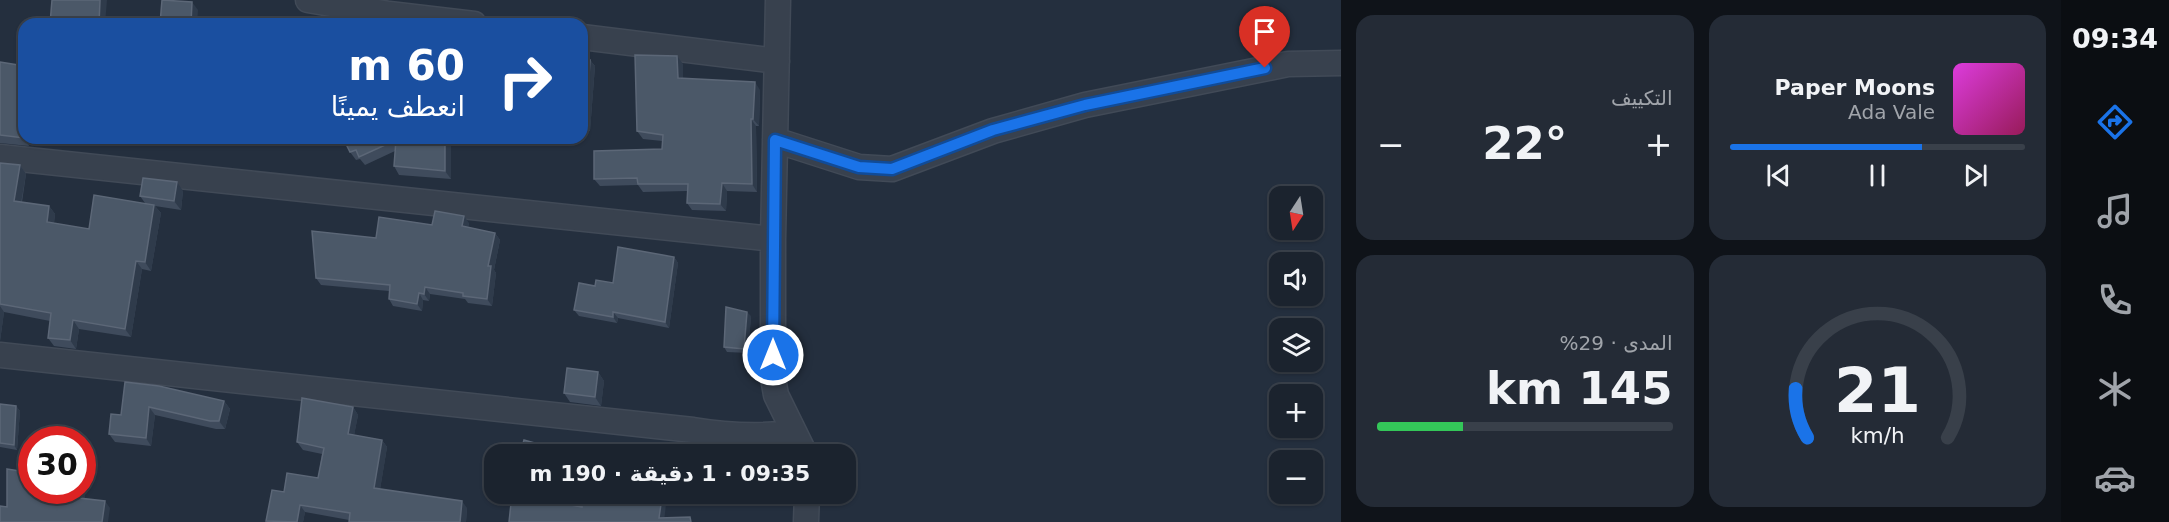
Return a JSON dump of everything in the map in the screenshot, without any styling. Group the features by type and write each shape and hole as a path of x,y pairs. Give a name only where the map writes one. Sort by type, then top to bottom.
{"street":[{"path":"308,0 423,18"},
{"path":"778,0 773,238 773,378 776,395 800,444"},
{"path":"588,38 777,61"},
{"path":"775,140 859,167 892,169 993,130 1085,105 1288,64 1341,63"},
{"path":"0,157 773,238"},
{"path":"0,355 726,435 759,437 794,433"},
{"path":"806,522 807,504"}],"building":[{"path":"52,0 100,0 99,18 50,18"},
{"path":"162,0 192,2 191,18 160,18"},
{"path":"635,55 677,56 678,78 755,82 753,119 751,119 752,184 722,183 720,204 687,203 688,184 638,184 637,178 594,179 594,151 662,149 663,135 637,131"},
{"path":"588,60 590,60 588,92"},
{"path":"0,62 18,65 18,137 0,135"},
{"path":"346,144 387,144 359,157 356,150 350,152"},
{"path":"396,144 445,144 445,171 394,166"},
{"path":"0,163 20,165 14,201 49,206 47,222 89,229 94,195 154,205 145,262 136,261 125,329 73,320 70,340 48,338 51,313 0,304"},
{"path":"143,178 177,182 174,201 140,196"},
{"path":"435,211 464,216 462,226 495,233 488,266 491,266 487,299 425,287 424,294 419,293 417,304 389,299 390,285 316,278 312,231 376,238 379,217 432,225"},
{"path":"618,247 674,257 665,322 613,312 613,317 574,310 579,283 595,286 596,280 613,283"},
{"path":"726,307 747,312 744,349 724,347"},
{"path":"567,368 598,372 595,397 564,393"},
{"path":"125,382 159,386 224,401 219,421 149,407 146,438 109,434 111,414 121,415"},
{"path":"302,398 353,407 348,434 382,440 374,488 462,501 460,522 349,522 350,513 300,505 297,522 266,521 272,490 284,492 287,473 318,478 324,448 297,442"},
{"path":"0,404 16,406 14,445 0,443"},
{"path":"524,440 538,444 523,444"},
{"path":"7,469 18,471 18,504 96,504 96,500 105,501 102,522 0,522 0,506 7,507"},
{"path":"511,504 566,504 582,507 582,504 661,504 659,518 690,517 691,522 509,522"}],"route":[{"path":"773,355 775,140 859,167 892,169 993,130 1085,105 1265,68"}]}
